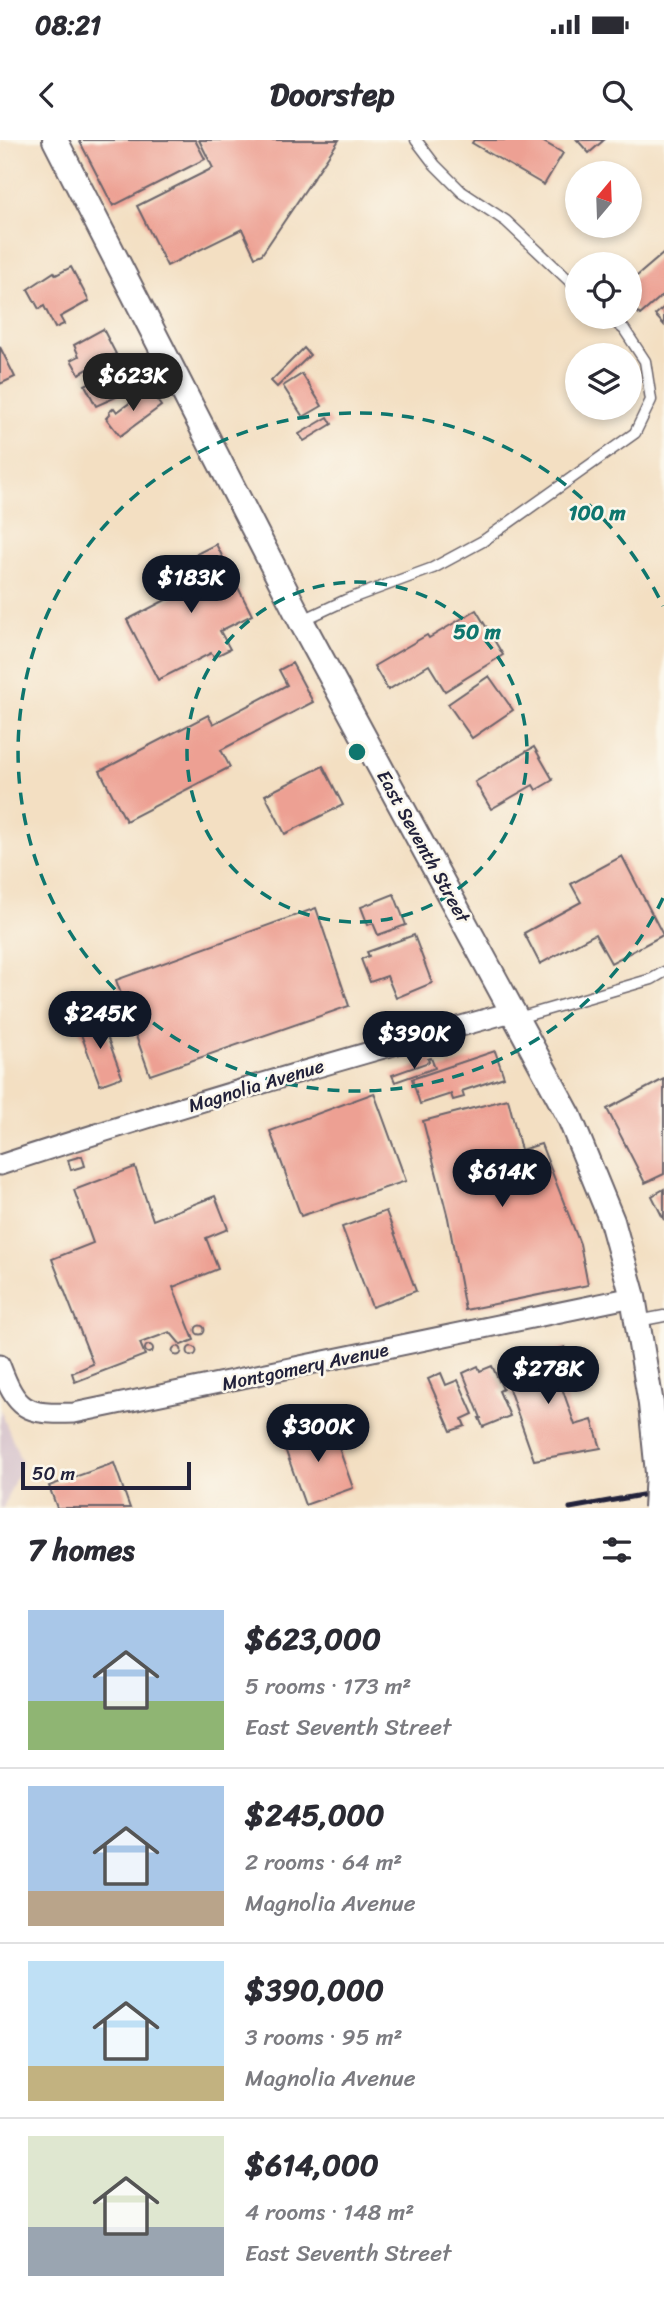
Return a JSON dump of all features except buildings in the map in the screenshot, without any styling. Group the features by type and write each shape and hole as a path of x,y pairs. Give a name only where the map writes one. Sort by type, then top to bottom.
{"street":[{"name":"East Seventh Street","path":"55,140 301,621 516,1015 569,1116 593,1169 612,1221 635,1309 651,1404 658,1473 656,1508"},
{"name":"Magnolia Avenue","path":"0,1165 134,1121 344,1058 516,1015"},
{"name":"Montgomery Avenue","path":"0,1365 9,1388 21,1405 47,1414 74,1413 635,1309"}],"lane":[{"path":"416,140 435,165 462,192 506,221 565,277"},
{"path":"301,621 346,600 433,568 484,541 635,433 651,400 645,361 624,329"},
{"path":"516,1015 652,979 664,972"},
{"path":"635,1309 664,1316"}],"shaded area":[{"path":"0,1409 22,1463 3,1508 0,1508"}],"railway":[{"path":"570,1508 664,1491"}]}
